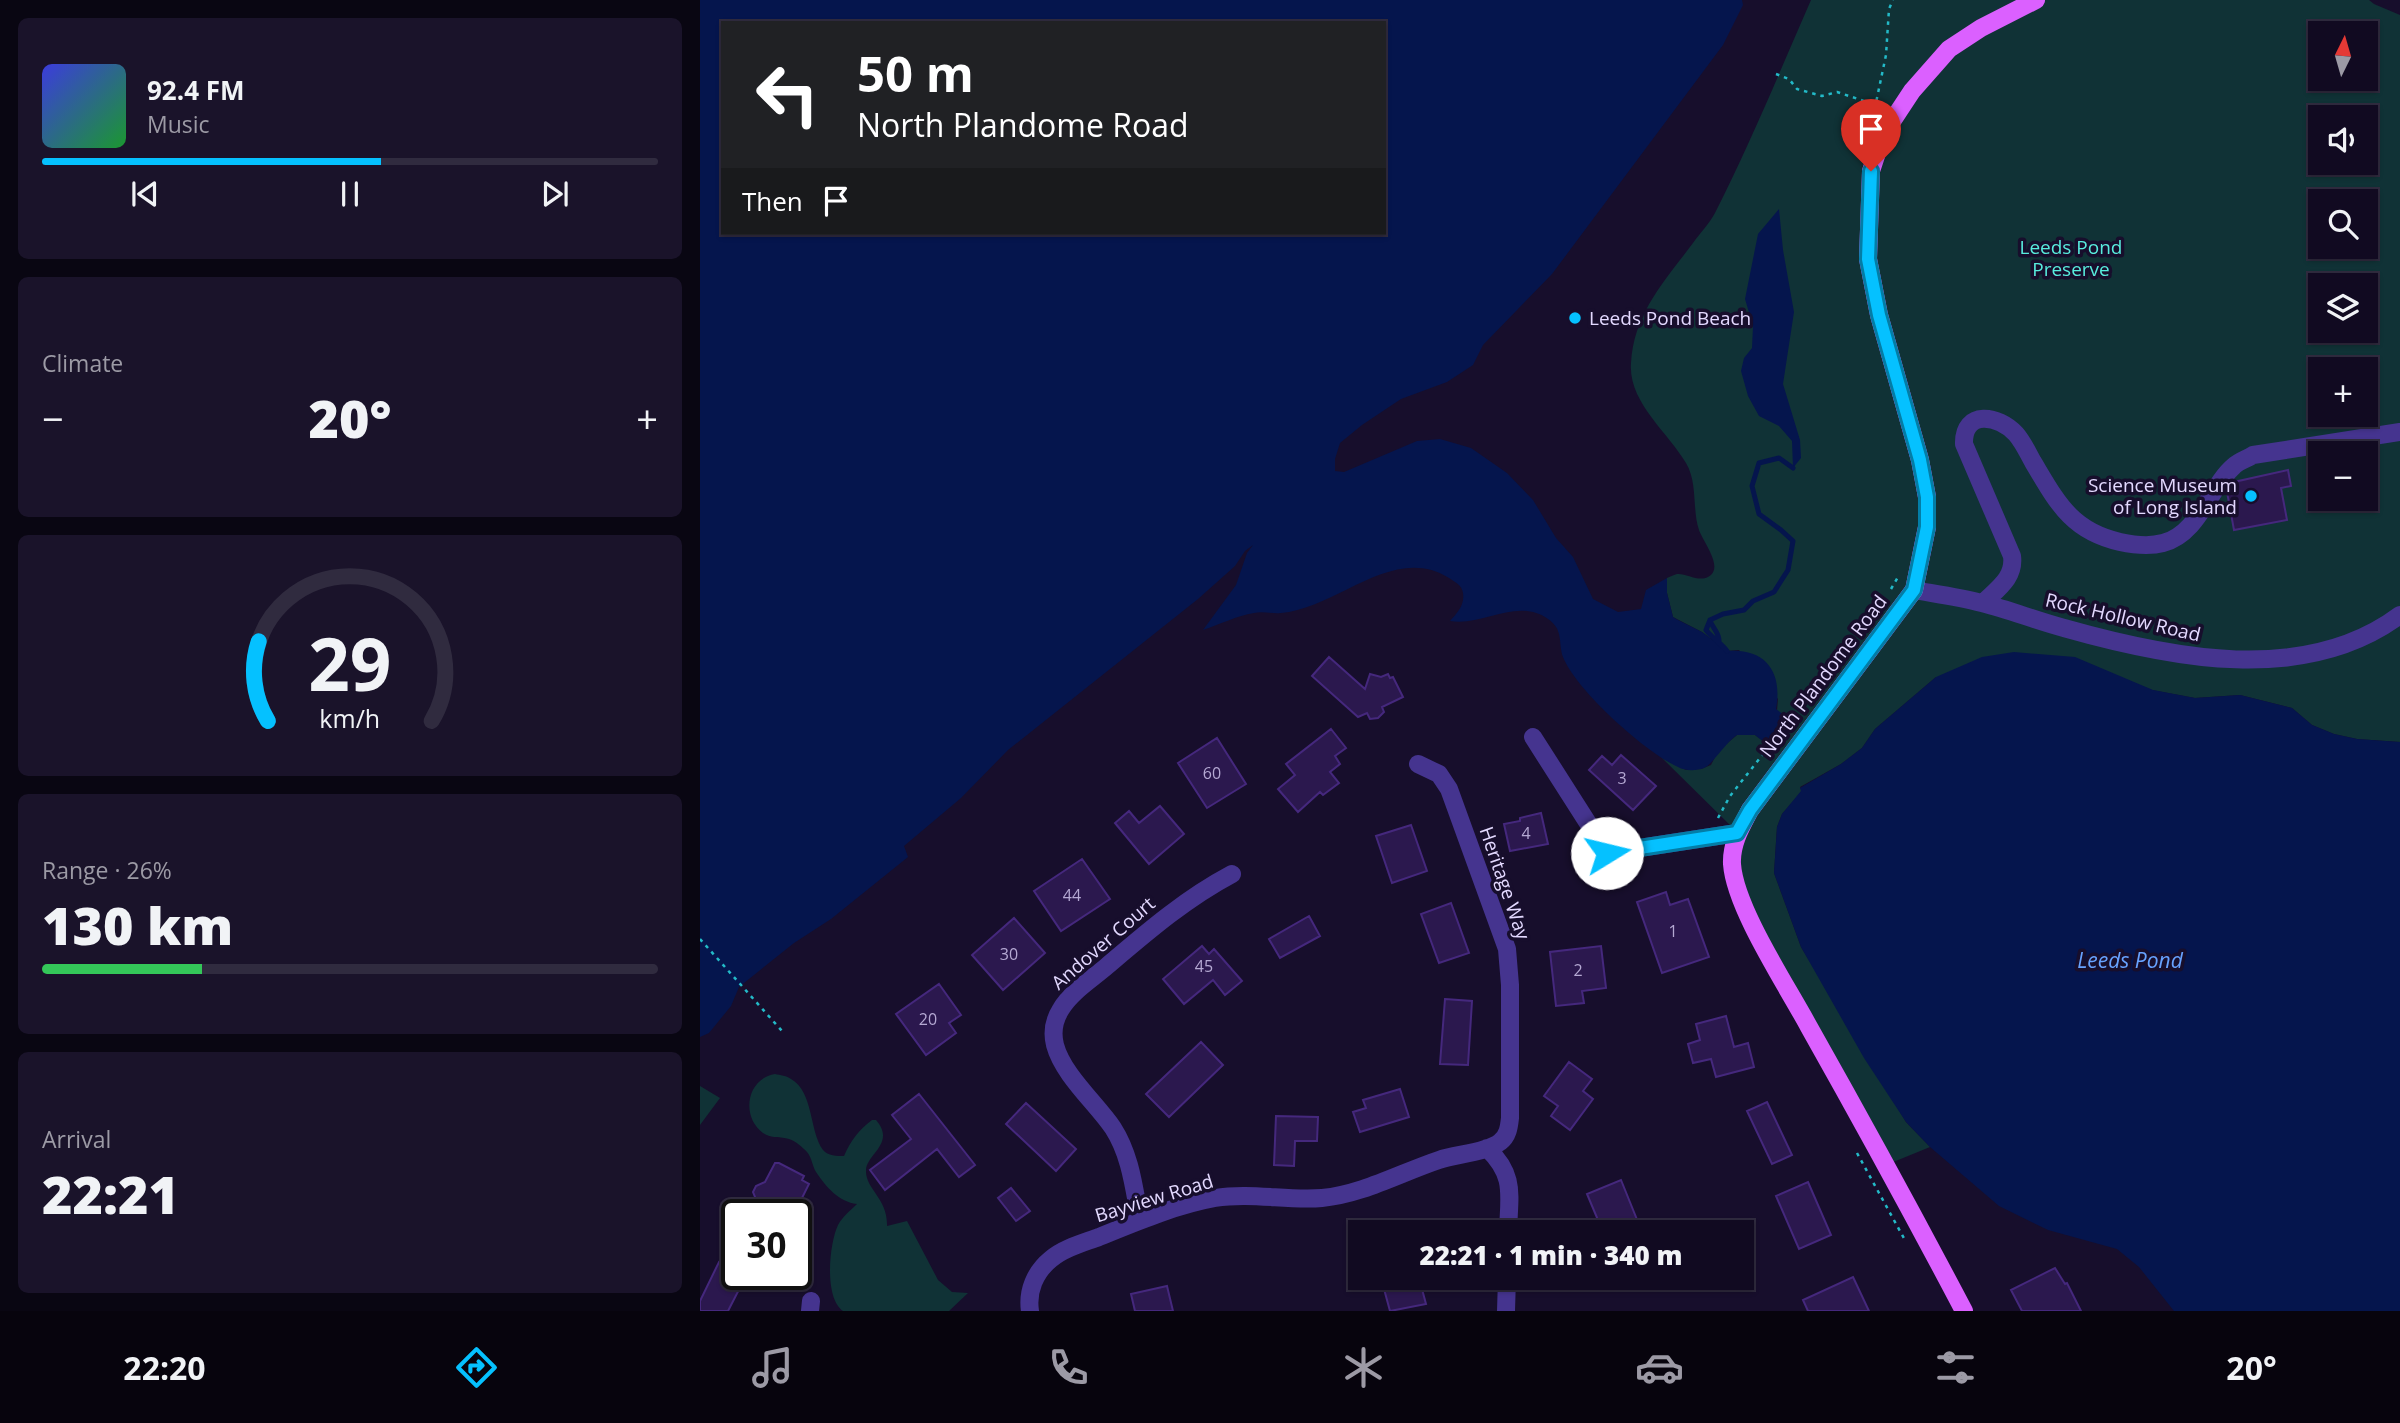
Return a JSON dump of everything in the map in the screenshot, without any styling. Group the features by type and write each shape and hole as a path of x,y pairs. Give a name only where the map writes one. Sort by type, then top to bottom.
{"main road":[{"name":"North Plandome Road","path":"1964,1311 1759,937 1738,894 1732,863 1737,833 1750,810 1914,590 1927,527 1927,497 1920,460 1879,315 1868,259 1871,171 1883,135 1912,91 1949,49 1981,28 2036,0"}],"street":[{"path":"1983,603 2007,578 2013,565 2012,556 1964,444 1964,432 1968,424 1977,419 2001,421 2017,435 2057,502 2085,530 2138,546 2165,543 2183,531 2205,509 2235,465 2253,455 2400,432"},
{"name":"Rock Hollow Road","path":"1914,590 1983,603 2066,629 2207,658 2262,660 2312,654 2353,640 2400,615"},
{"path":"1533,737 1607,853 1737,833"},
{"name":"Heritage Way","path":"1418,764 1438,774 1449,789 1507,949 1510,985 1510,1118 1504,1139 1486,1148"},
{"name":"Andover Court","path":"1140,1220 1124,1149 1113,1129 1062,1062 1055,1045 1054,1026 1061,1008 1077,991 1177,907 1232,874"},
{"path":"1486,1148 1503,1166 1508,1178 1508,1220"},
{"name":"Bayview Road","path":"1030,1311 1029,1293 1036,1275 1051,1259 1140,1220 1216,1198 1320,1198 1339,1195 1440,1159 1486,1148"},
{"path":"1506,1311 1507,1290"}],"path":[{"path":"1872,123 1886,55 1889,9 1893,0"},
{"path":"1776,74 1789,79 1797,89 1822,96 1836,92 1875,104"},
{"path":"1888,596 1900,574"},
{"path":"1716,828 1719,815 1730,796 1863,627"},
{"path":"700,939 782,1031"}],"green space":[{"name":"Leeds Pond Preserve","path":"1811,0 2369,0 2400,15 2400,742 2357,739 2334,734 2312,725 2292,708 2240,695 2195,698 2152,690 2119,677 1936,677 1875,729 1862,748 1841,764 1800,787 1802,791 1782,814 1777,827 1774,873 1801,947 1906,1122 1930,1147 1886,1165 1739,894 1736,831 1662,758 1686,770 1701,769 1711,765 1718,751 1737,735 1755,735 1766,743 1775,734 1778,699 1739,650 1727,651 1702,632 1673,617 1667,593 1667,578 1677,574 1708,577 1713,573 1714,561 1699,530 1690,471 1642,404 1632,377 1631,363 1633,345 1644,313 1661,285 1715,213 1753,134"},
{"path":"775,1074 791,1079 804,1093 815,1133 827,1153 844,1156 859,1132 872,1120 876,1120 883,1135 882,1142 866,1170 869,1183 884,1208 887,1226 907,1221 938,1280 952,1292 968,1293 949,1311 843,1311 837,1304 831,1283 832,1245 838,1225 857,1204 844,1200 829,1188 816,1172 809,1154 799,1144 789,1139 766,1135 756,1126 749,1109 750,1099 758,1083"},
{"path":"700,1086 720,1098 700,1125"}],"water":[{"path":"700,0 1742,0 1743,5 1723,45 1552,274 1483,345 1473,365 1447,382 1401,399 1340,443 1335,459 1335,471 1344,472 1417,441 1440,439 1471,448 1507,473 1533,500 1556,538 1573,557 1593,599 1618,612 1641,609 1646,590 1667,578 1667,593 1673,617 1702,632 1727,651 1752,653 1768,665 1777,683 1776,709 1784,715 1765,743 1755,735 1737,735 1704,768 1691,770 1678,767 1648,748 1596,702 1570,671 1563,657 1558,632 1548,619 1524,611 1462,622 1450,621 1462,605 1462,590 1449,578 1428,569 1407,568 1386,573 1302,609 1248,614 1203,630 1236,585 1247,553 1253,545 1245,551 1235,566 1198,599 1008,750 961,798 904,846 908,857 831,919 794,943 739,987 731,1006 709,1033 700,1037"},
{"path":"1779,209 1794,312 1783,384 1800,440 1801,458 1793,468 1792,441 1779,426 1759,416 1748,396 1741,371 1744,358 1752,348 1753,326 1745,299 1758,234"},
{"name":"Leeds Pond","path":"2014,652 2075,657 2153,690 2195,698 2240,695 2292,708 2312,725 2334,734 2357,739 2400,742 2400,1311 2174,1311 2139,1267 2117,1249 2048,1230 1999,1206 1930,1147 1906,1122 1864,1058 1801,947 1774,873 1777,827 1782,814 1801,791 1800,788 1862,748 1875,729 1936,677 1982,657"}],"building":[{"name":"Science Museum of Long Island","path":"2288,470 2291,486 2281,488 2287,520 2234,530 2227,492 2234,482"},
{"path":"1329,657 1365,689 1370,674 1381,677 1388,674 1390,678 1393,677 1403,697 1382,707 1384,712 1378,718 1370,719 1367,713 1358,717 1312,676"},
{"path":"1331,729 1346,748 1335,756 1340,764 1330,772 1339,783 1323,795 1320,792 1298,812 1278,789 1295,775 1286,764"},
{"path":"1217,738 1246,784 1207,808 1178,763"},
{"path":"1621,755 1656,786 1633,810 1589,770 1602,756 1612,765"},
{"path":"1160,806 1184,834 1149,864 1115,823 1129,811 1139,823"},
{"path":"1541,813 1548,844 1510,851 1504,824"},
{"path":"1411,825 1427,871 1392,883 1376,836"},
{"path":"1082,859 1110,899 1061,931 1034,891"},
{"path":"1666,892 1670,905 1688,899 1709,957 1662,973 1637,902"},
{"path":"1451,903 1469,953 1439,963 1421,914"},
{"path":"1309,916 1320,936 1280,958 1269,939"},
{"path":"1014,918 1045,953 1003,990 972,955"},
{"path":"1202,946 1209,954 1214,949 1242,981 1225,995 1213,980 1184,1004 1163,979"},
{"path":"1601,946 1606,988 1582,991 1584,1003 1556,1006 1550,952"},
{"path":"939,984 961,1015 949,1023 956,1033 926,1055 896,1014"},
{"path":"1445,999 1472,1001 1468,1065 1440,1064"},
{"path":"1726,1016 1734,1047 1748,1043 1754,1067 1716,1077 1711,1059 1693,1063 1688,1044 1700,1040 1696,1024"},
{"path":"1201,1042 1223,1065 1169,1117 1146,1094"},
{"path":"1569,1062 1592,1079 1583,1091 1593,1099 1570,1130 1551,1116 1558,1106 1544,1096"},
{"path":"1400,1089 1409,1117 1360,1132 1353,1112 1366,1108 1363,1100"},
{"path":"919,1094 975,1165 959,1177 937,1149 885,1190 870,1170 911,1139 892,1115"},
{"path":"1767,1102 1792,1155 1772,1164 1747,1111"},
{"path":"1026,1103 1076,1149 1056,1171 1006,1124"},
{"path":"1276,1116 1318,1117 1317,1141 1295,1141 1294,1166 1274,1165"},
{"path":"775,1163 779,1163 804,1176 802,1180 809,1184 802,1199 754,1199 756,1186 765,1182"},
{"path":"1621,1180 1637,1220 1598,1220 1587,1194"},
{"path":"1808,1182 1831,1235 1799,1249 1776,1196"},
{"path":"1011,1188 1030,1211 1016,1221 998,1198"},
{"path":"719,1262 721,1263 721,1290 739,1290 728,1311 700,1311 700,1301"},
{"path":"2055,1268 2065,1284 2067,1283 2081,1311 2022,1311 2011,1290"},
{"path":"1853,1277 1869,1311 1808,1311 1803,1300"},
{"path":"1167,1286 1173,1311 1135,1311 1131,1294"},
{"path":"1384,1290 1422,1290 1426,1304 1390,1311"}],"waterway":[{"path":"1727,651 1706,630 1710,620 1744,610 1753,601 1774,592 1788,570 1793,541 1759,514 1752,486 1759,463 1779,458 1793,468"},
{"path":"1710,620 1719,641"}],"place":[{"name":"Leeds Pond Beach","path":"1575,318"},
{"name":"Science Museum of Long Island","path":"2251,496"}],"route":[{"path":"1607,853 1737,833 1750,810 1914,590 1927,527 1927,497 1920,460 1879,315 1868,259 1867,219 1871,171"}]}
